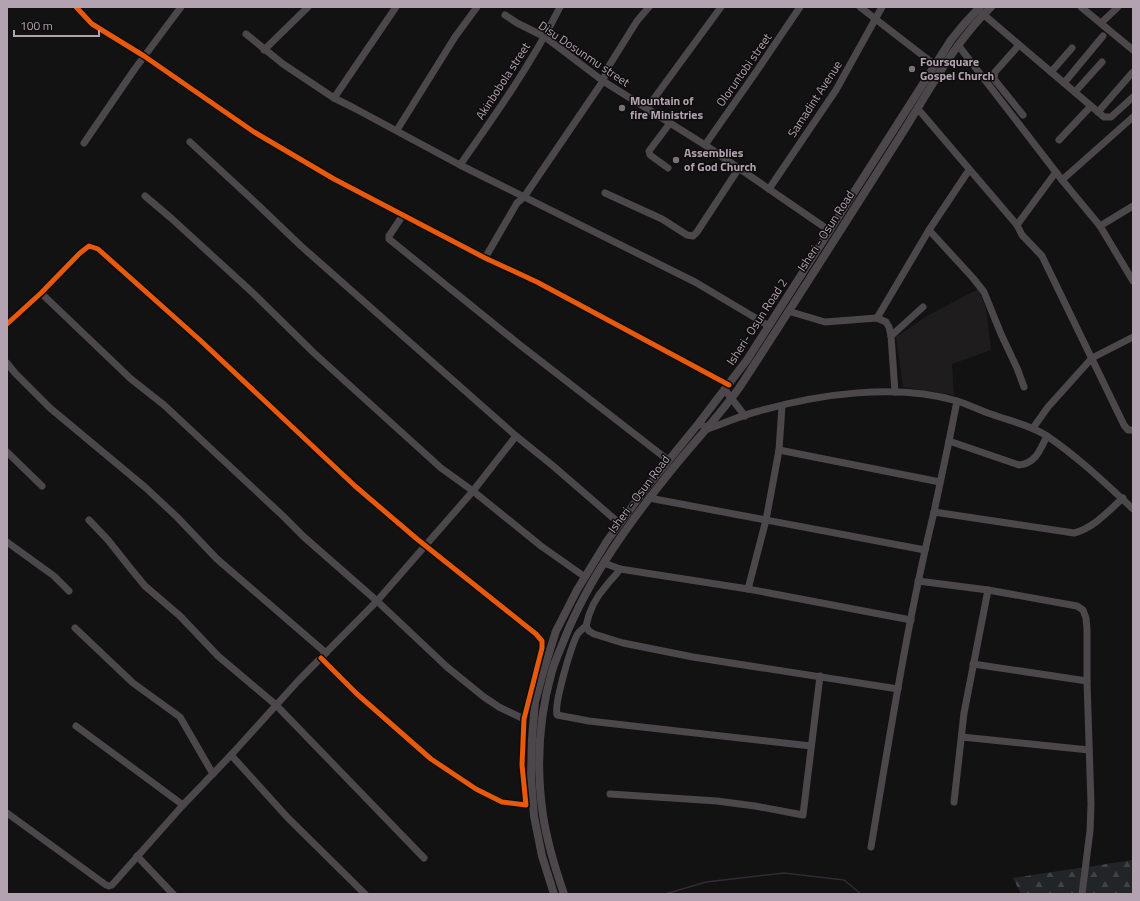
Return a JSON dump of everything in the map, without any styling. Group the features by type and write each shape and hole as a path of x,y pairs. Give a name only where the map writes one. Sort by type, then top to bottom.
{"main road":[{"name":"Isheri - Osun Road","path":"564,894 551,854 543,815 540,778 540,740 544,703 552,670 579,606 604,563 650,498 674,466 708,428 731,398 958,45 982,11 991,7"},
{"name":"Isheri- Osun Road 2","path":"554,894 542,856 534,816 531,778 535,702 556,631 585,576 619,523 727,388 747,360 955,35 982,11"}],"street":[{"path":"76,7 92,24 144,56 254,132 334,179 485,258 537,282 727,388 731,398 745,416"},
{"path":"84,143 144,56 181,7"},
{"path":"264,50 308,7"},
{"path":"334,98 396,7"},
{"path":"397,130 455,38 477,7"},
{"name":"Akinbobola street","path":"460,165 526,69 545,37 560,7"},
{"path":"485,258 517,203 524,197 603,81 608,69 637,21 650,7"},
{"path":"647,108 720,7"},
{"name":"Oloruntobi street","path":"705,145 800,7"},
{"path":"860,7 935,65"},
{"name":"Samadint Avenue","path":"769,189 836,90 882,7"},
{"path":"1081,7 1133,50"},
{"path":"1101,23 1118,7"},
{"path":"982,11 1019,45 1104,117 1111,117 1133,97"},
{"name":"Disu Dosunmu street","path":"505,15 517,23 545,37 603,81 705,145 830,231"},
{"path":"246,34 264,50 334,98 397,130 460,165 694,282 769,326"},
{"path":"1064,83 1104,36"},
{"path":"958,45 1062,180 1100,226 1133,280"},
{"path":"1019,45 993,76 1023,115"},
{"path":"1051,72 1072,48"},
{"path":"1075,92 1102,62"},
{"path":"1098,112 1132,73"},
{"path":"1059,140 1091,106"},
{"path":"918,109 969,170 1018,225 1022,234 1042,256 1124,425 1128,430 1133,430"},
{"path":"1062,180 1133,116"},
{"path":"668,168 650,155 649,151 670,123"},
{"path":"190,142 256,202 301,246 516,436 619,523"},
{"path":"605,193 662,219 687,235 693,236 739,168"},
{"path":"877,318 929,230 969,170"},
{"path":"1018,225 1056,172"},
{"path":"145,196 172,218 254,294 314,353 441,468 473,491 541,546 585,576"},
{"path":"1100,226 1133,206"},
{"path":"403,215 389,239 520,345 668,460"},
{"path":"929,230 984,292 1024,387"},
{"path":"7,324 41,293 80,253 89,246 98,249 201,341 355,486 425,546 536,634 542,641 542,648 524,719 522,765 526,805 502,802 476,789 431,759 357,694 324,656 217,559 177,517 146,488 50,408 15,374 7,363"},
{"path":"41,293 131,379 164,405 251,485 284,516 304,538 447,666 484,698 524,719"},
{"path":"891,336 923,307"},
{"path":"788,311 824,322 877,318 886,322 891,336 895,392"},
{"path":"1033,428 1048,407 1092,358 1133,337"},
{"path":"699,423 708,428 759,411 807,400 851,394 895,392 957,401 1033,428 1047,436 1075,457 1123,498 1133,509"},
{"path":"871,848 910,620 950,441 957,401"},
{"path":"748,589 766,520 779,450 782,406"},
{"path":"7,813 106,885 109,886 112,884 276,705 377,602 473,491 516,436"},
{"path":"950,441 1019,465 1025,465 1034,460 1047,436"},
{"path":"779,450 940,482"},
{"path":"7,452 42,486"},
{"path":"650,498 925,550"},
{"path":"934,512 1074,533 1083,531 1092,525 1123,498"},
{"path":"89,520 108,540 145,586 180,616 218,656 276,705 424,858"},
{"path":"8,544 54,576 69,591"},
{"path":"604,563 620,569 748,589 910,620"},
{"path":"620,569 615,577 606,585 595,602 586,626 577,635 562,686 556,712 557,715 617,724 811,746"},
{"path":"918,581 988,590 1077,606 1083,610 1086,618 1087,629 1091,804 1090,831 1082,894"},
{"path":"954,802 964,713 988,590"},
{"path":"586,626 589,631 594,634 623,643 693,657 898,689"},
{"path":"75,628 133,683 180,717 213,774"},
{"path":"973,664 1087,681"},
{"path":"610,794 717,801 755,806 802,816 804,814 820,676"},
{"path":"76,726 183,805"},
{"path":"962,737 1089,750"},
{"path":"231,755 288,818 365,894"},
{"path":"137,856 173,894"}],"shaded area":[{"path":"978,289 986,308 991,350 952,364 954,395 903,387 896,337 927,316"}],"green space":[{"path":"1133,860 1133,894 1021,894 1013,878"}],"waterway":[{"path":"665,894 706,882 784,873 844,880 861,894"}],"cycle path":[{"path":"76,7 92,24 144,56 254,132 334,179 485,258 537,282 729,385"},
{"path":"7,324 41,293 80,253 89,246 98,249 201,341 355,486 417,539 536,634 542,641 542,648 524,719 522,765 526,805 502,802 476,789 431,759 357,694 321,658"}],"place":[{"name":"Foursquare Gospel Church","path":"912,69"},
{"name":"Mountain of fire Ministries","path":"622,108"},
{"name":"Assemblies of God Church","path":"676,160"}]}
